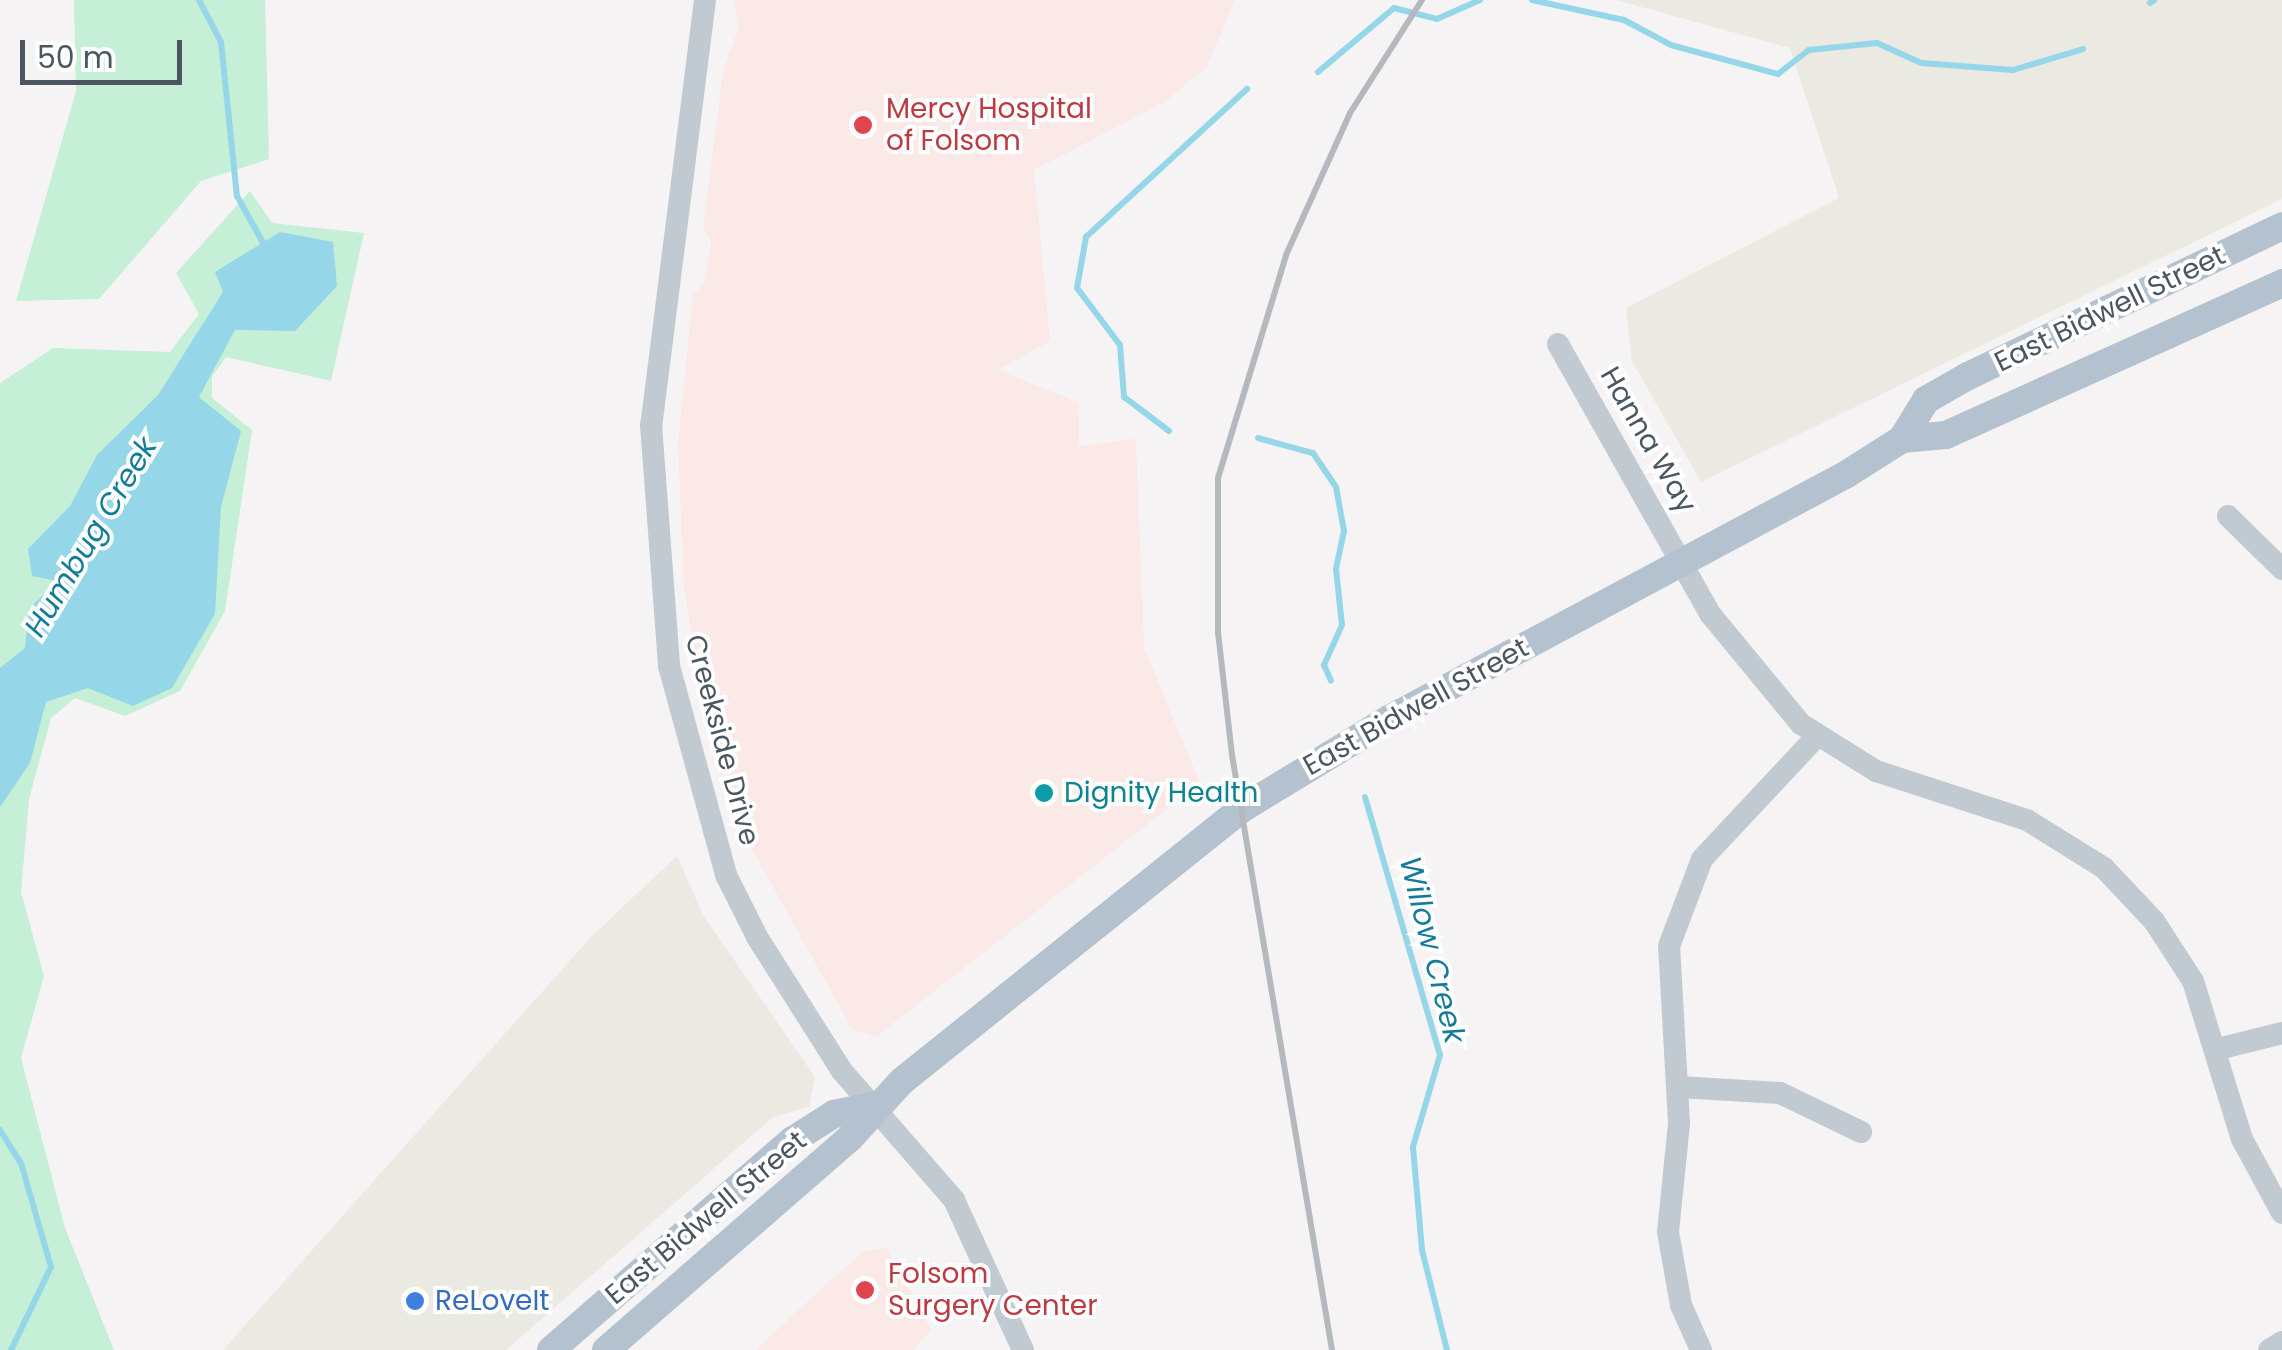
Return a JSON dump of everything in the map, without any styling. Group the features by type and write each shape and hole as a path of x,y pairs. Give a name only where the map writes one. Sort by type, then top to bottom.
{"main road":[{"name":"East Bidwell Street","path":"1902,438 1926,400 1966,377 2282,226"},
{"name":"East Bidwell Street","path":"606,1350 850,1139 872,1106 1066,944 1298,772 1389,720 1684,566 1902,438 1946,435 2282,283"},
{"name":"East Bidwell Street","path":"551,1350 792,1140 834,1114 872,1106"}],"street":[{"name":"Creekside Drive","path":"705,0 651,425 660,615 726,875 778,976 872,1106 954,1200 1023,1350"},
{"name":"Hanna Way","path":"1558,344 1733,648 1817,736 1876,771 2027,820 2104,868 2175,950 2218,1050 2242,1139 2282,1213"},
{"path":"2228,516 2282,569"},
{"path":"1701,1350 1681,1305 1668,1232 1679,1088 1666,977 1676,915 1721,835 1817,736"},
{"path":"2218,1050 2282,1033"},
{"path":"1679,1088 1780,1093 1861,1132"},
{"path":"2269,1350 2282,1342"}],"shaded area":[{"path":"733,0 1235,0 1206,68 1163,103 1034,170 1050,341 998,370 1078,402 1079,446 1136,439 1144,647 1200,783 876,1037 852,1029 752,849 703,700 684,589 678,444 693,294 705,283 711,241 703,227 723,73 739,26"},
{"path":"1616,0 2282,0 2282,199 1701,482 1632,361 1626,308 1839,198 1790,48"},
{"path":"677,856 703,915 815,1077 809,1107 773,1117 506,1350 223,1350 592,936"},
{"name":"Folsom Surgery Center","path":"887,1248 931,1330 913,1350 755,1350 863,1251"}],"green space":[{"path":"74,0 265,0 269,159 201,181 99,299 16,301 76,91"},
{"path":"250,191 272,223 364,233 331,381 226,357 212,377 212,398 252,430 225,611 180,691 125,716 75,698 51,718 29,799 21,892 44,976 21,1058 65,1228 114,1350 0,1350 0,383 53,348 170,352 199,314 176,273"}],"water":[{"path":"280,232 333,242 337,286 295,331 235,330 199,397 241,431 221,507 215,614 172,688 133,706 88,688 46,702 30,763 0,807 0,668 25,648 29,609 57,581 32,576 28,549 70,506 97,455 158,395 223,292 215,272"}],"waterway":[{"name":"Humbug Creek","path":"199,0 221,42 237,196 267,250"},
{"name":"Willow Creek","path":"1318,72 1394,8 1437,19 1480,0"},
{"name":"Willow Creek","path":"1532,0 1624,20 1671,45 1778,74 1809,50 1877,43 1921,63 2013,70 2083,49"},
{"name":"Willow Creek","path":"2150,3 2154,0"},
{"name":"Willow Creek","path":"1169,431 1124,397 1120,345 1077,288 1086,237 1247,89"},
{"name":"Willow Creek","path":"1258,438 1313,453 1336,487 1344,531 1336,569 1342,625 1324,665 1331,681"},
{"name":"Willow Creek","path":"1365,797 1440,1055 1413,1147 1422,1250 1447,1350"},
{"name":"Humbug Creek","path":"0,1130 21,1163 51,1267 11,1350"}],"railway":[{"path":"1332,1350 1232,755 1218,633 1218,478 1286,255 1350,113 1422,0"}],"place":[{"name":"Mercy Hospital of Folsom","path":"863,125"},
{"name":"Dignity Health","path":"1044,793"},
{"name":"Folsom Surgery Center","path":"865,1290"},
{"name":"ReLoveIt","path":"415,1301"}]}
